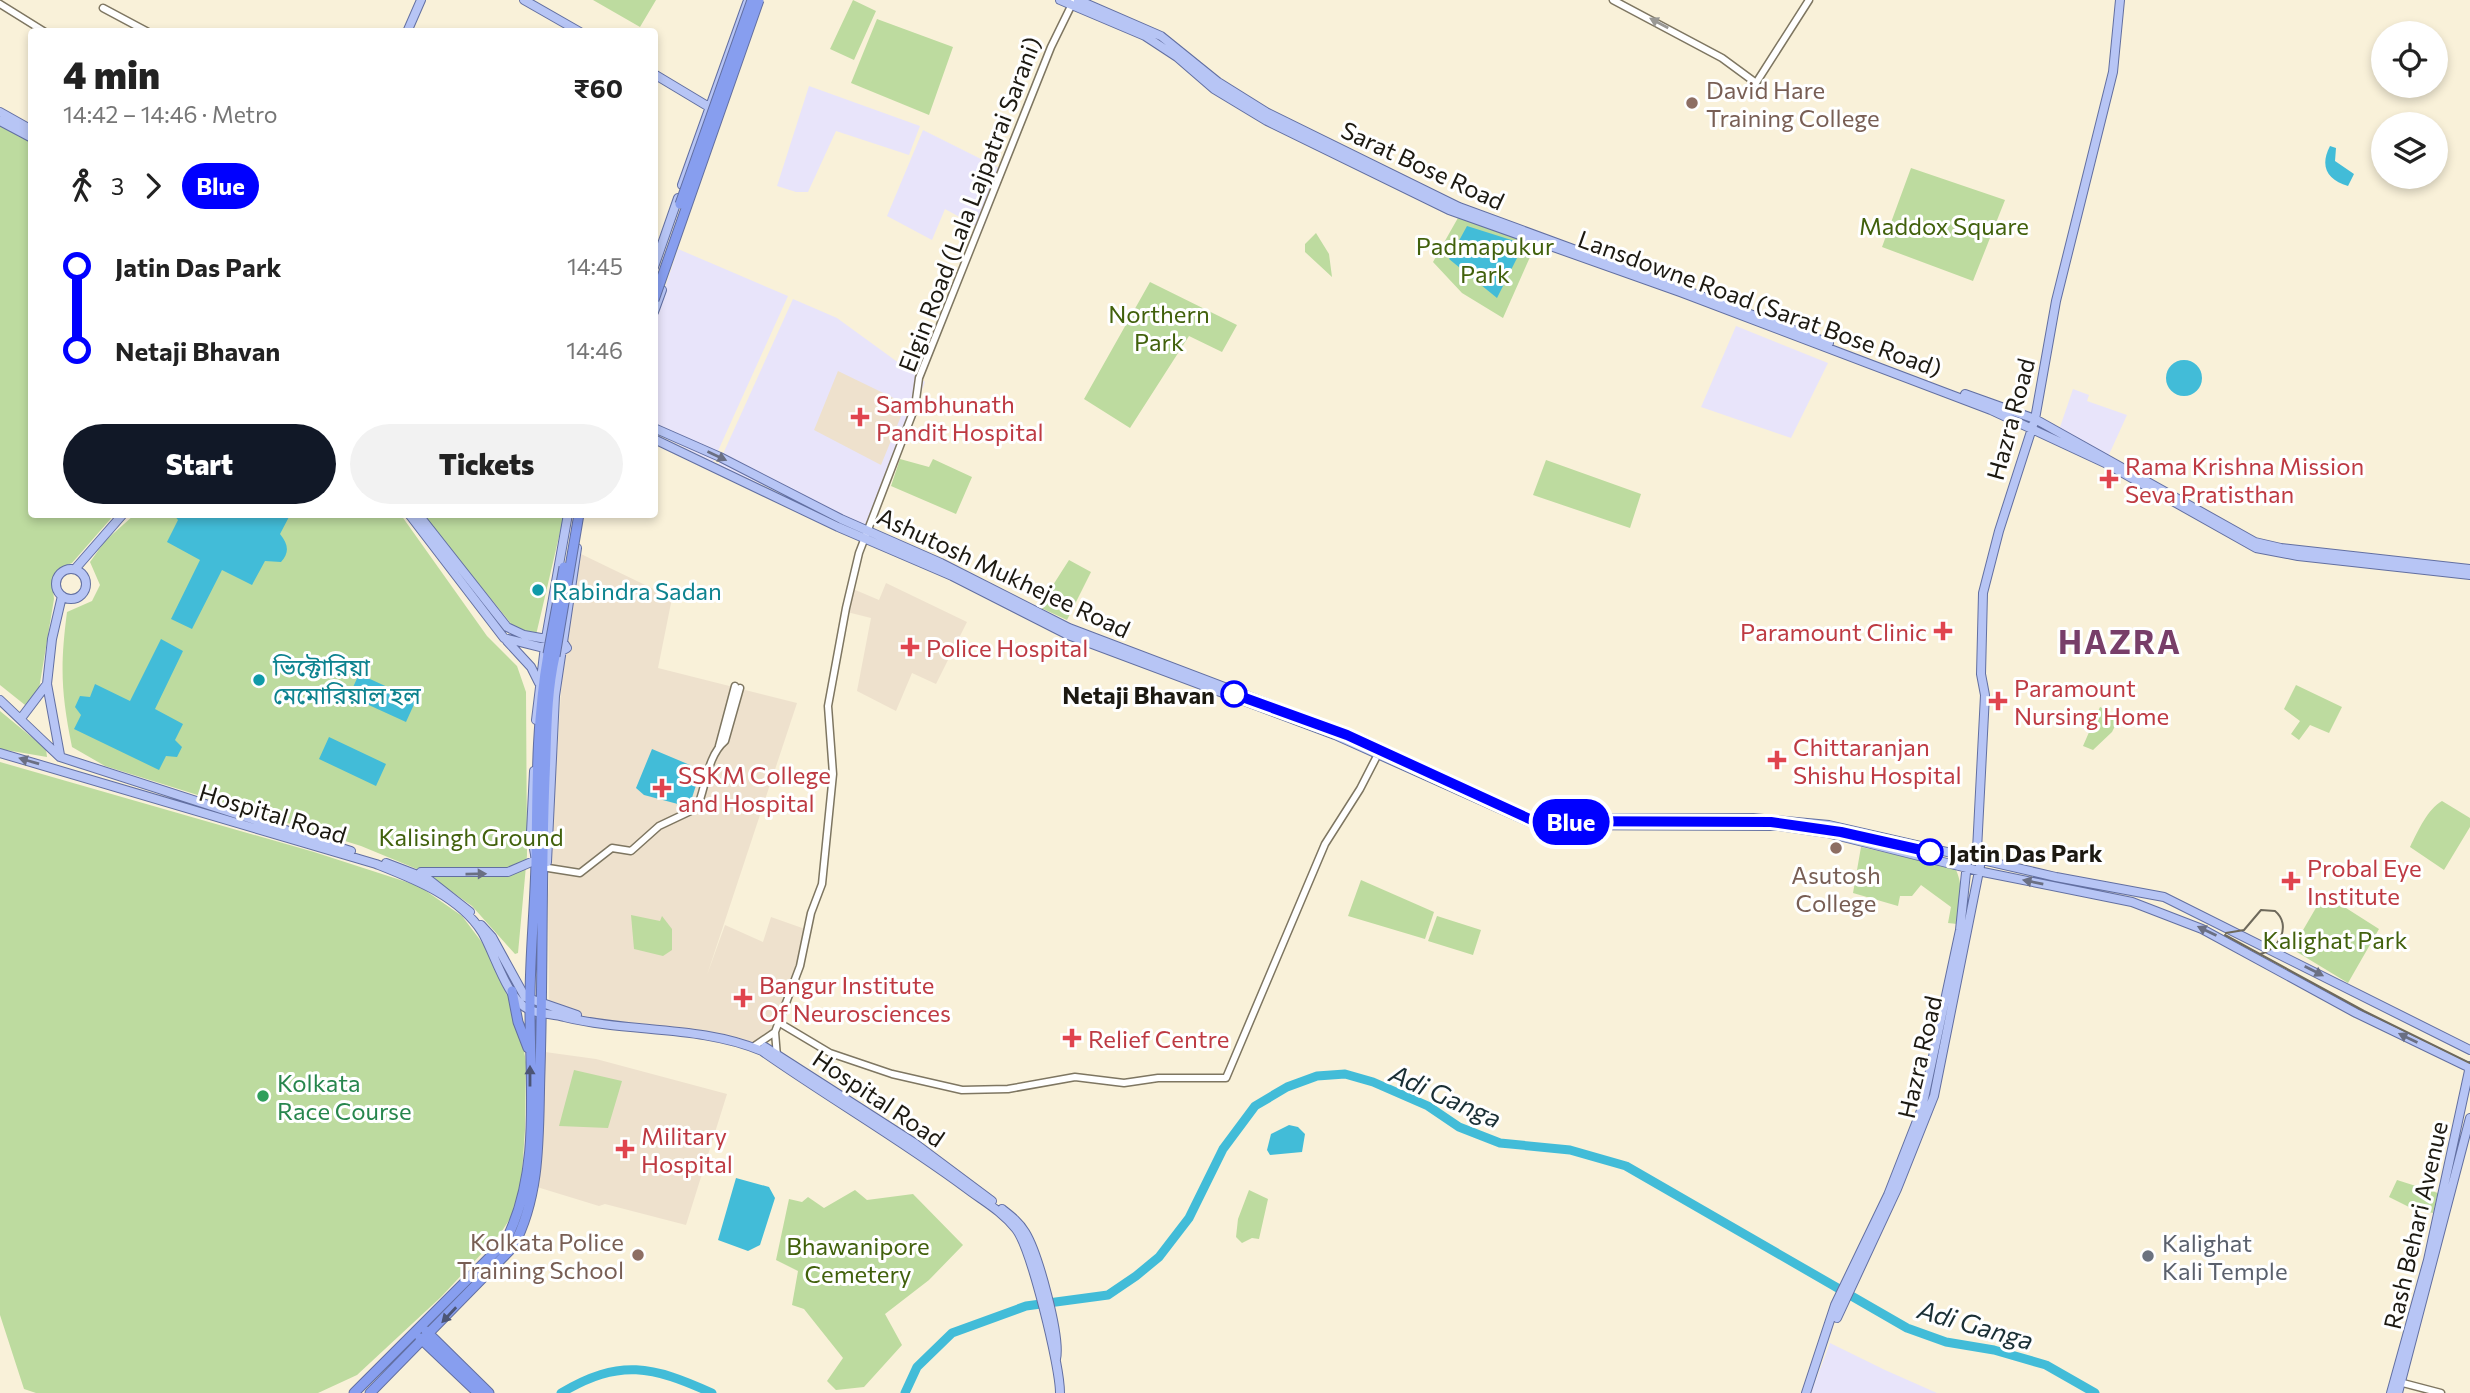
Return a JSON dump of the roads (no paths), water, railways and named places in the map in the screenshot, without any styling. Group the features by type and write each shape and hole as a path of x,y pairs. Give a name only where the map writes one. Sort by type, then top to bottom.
{"highway":[{"path":"658,270 750,0"},
{"path":"658,289 761,0"},
{"path":"370,1393 505,1242 518,1217 525,1187 534,1134 541,1008 540,824 543,687 570,518"},
{"path":"540,824 549,692 580,518"},
{"path":"534,1134 530,1006 541,862"},
{"path":"512,990 518,1023 530,1053"},
{"path":"355,1393 423,1334"},
{"path":"423,1334 478,1393"},
{"path":"423,1334 489,1393"}],"main road":[{"path":"409,28 421,0"},
{"path":"524,0 573,28"},
{"path":"658,255 750,0"},
{"path":"658,301 761,0"},
{"path":"1060,0 1074,1"},
{"name":"Hazra Road","path":"1977,850 1985,695 1980,674 1983,593 1997,537 2034,423 2056,301 2113,72 2120,0"},
{"name":"Sarat Bose Road","path":"1074,1 1161,36 1218,82 1266,112 1459,207 2034,423 2159,487 2255,542 2281,548 2470,569"},
{"path":"658,76 723,114"},
{"path":"0,112 28,135"},
{"path":"0,121 28,129"},
{"path":"2034,423 2256,548 2298,556 2470,575"},
{"name":"Ashutosh Mukhejee Road","path":"658,430 720,457 867,535 1067,635 1378,754 1537,822"},
{"name":"Ashutosh Mukhejee Road","path":"658,441 1076,631 1364,740 1537,822"},
{"path":"75,569 120,518"},
{"path":"413,518 505,638 531,667 539,682"},
{"path":"421,518 508,627 524,635 546,638 563,647"},
{"path":"541,862 531,832 539,682 570,518"},
{"path":"541,862 555,696 580,518"},
{"path":"66,569 75,569 85,580 83,591 75,598 62,596 57,590 56,581 66,569"},
{"path":"57,768 60,757 47,684 52,639 62,596"},
{"path":"505,638 544,649 563,647"},
{"path":"22,718 47,684"},
{"path":"0,699 60,757"},
{"name":"Hospital Road","path":"0,752 376,864 417,881 468,915 481,932 521,1005 530,1006"},
{"name":"Hospital Road","path":"60,757 414,872 464,905 492,937 530,1006"},
{"path":"1537,822 1753,818 1837,826 1969,857 2164,897 2470,1051"},
{"path":"1537,822 1769,825 1828,833 1977,871 2105,895 2164,912 2233,944 2357,1013 2470,1067"},
{"path":"1969,857 1977,850 1983,860"},
{"name":"Hazra Road","path":"1867,1241 1922,1108 1961,924 1969,857"},
{"name":"Hazra Road","path":"1867,1241 1897,1189 1934,1096 1977,871 1983,860"},
{"name":"Hospital Road","path":"414,872 508,872 541,862"},
{"path":"530,1006 582,1016 730,1035 755,1045 777,1057 998,1210 1017,1230 1027,1254 1056,1360 1058,1391"},
{"name":"Hospital Road","path":"777,1057 913,1142 1017,1220 1027,1235 1053,1321 1058,1349 1056,1360"},
{"name":"Rash Behari Avenue","path":"2394,1392 2467,1120 2470,1067"},
{"path":"1808,1393 1838,1306 1867,1241"},
{"path":"1808,1393 1828,1345 1838,1306"}],"street":[{"path":"1613,0 1703,47 1741,70 1756,83 1809,0"},
{"name":"Elgin Road (Lala Lajpatrai Sarani)","path":"775,1032 800,966 811,913 822,884 833,774 829,698 846,608 867,535 915,407 919,378 1051,47 1074,1"},
{"path":"0,5 38,28"},
{"path":"103,8 140,28"},
{"path":"541,862 580,873 612,848 631,851 659,825 696,808 719,746 725,741 737,687"},
{"path":"778,1022 830,1053 944,1088 975,1092 1075,1077 1124,1083 1158,1078 1226,1079 1325,844 1360,789 1378,754"},
{"path":"755,1045 775,1032 777,1057"},
{"path":"2398,1382 2441,1393"}],"water":[{"path":"2330,146 2336,148 2335,161 2354,174 2348,186 2335,180 2327,172 2325,160"},
{"path":"1467,226 1524,244 1497,298 1449,259"},
{"path":"2184,360 2197,365 2202,378 2197,391 2184,396 2171,391 2166,378 2171,365"},
{"path":"176,518 288,518 280,534 286,545 286,555 281,562 265,561 252,585 222,570 192,629 171,619 200,560 167,542 178,520"},
{"path":"161,639 183,651 155,709 183,724 175,740 182,747 177,757 166,756 159,770 74,729 81,715 75,707 80,696 90,697 95,684 130,701"},
{"path":"359,674 416,700 406,722 349,696"},
{"path":"329,737 386,764 376,786 319,759"},
{"path":"652,749 690,765 700,773 689,807 644,795 636,788"},
{"path":"1289,1125 1298,1127 1305,1134 1302,1152 1270,1155 1267,1150 1271,1134"},
{"path":"736,1178 769,1187 775,1198 760,1245 748,1251 718,1240"}],"waterway":[{"name":"Adi Ganga","path":"905,1393 917,1367 952,1333 1026,1306 1108,1295 1136,1276 1159,1257 1189,1218 1223,1149 1255,1106 1287,1087 1317,1076 1345,1074 1373,1082 1428,1106 1459,1127 1500,1143 1570,1150 1626,1166 1907,1328 1946,1342 1994,1350 2046,1365 2095,1393"},
{"name":"Adi Ganga","path":"561,1393 601,1374 619,1370 653,1372 712,1393"}],"tram line":[{"path":"2226,933 2244,930 2261,910 2275,911 2282,923 2281,936 2273,948 2260,954"},
{"path":"2225,935 2364,1011 2470,1063"}],"metro line":[{"name":"Blue","path":"1234,694 1347,735 1492,804 1534,821 1771,822 1841,832 1930,852"}],"place":[{"name":"David Hare Training College","path":"1692,103"},
{"name":"Sambhunath Pandit Hospital","path":"860,417"},
{"name":"Rama Krishna Mission Seva Pratisthan","path":"2109,479"},
{"name":"Rabindra Sadan","path":"538,590"},
{"name":"Paramount Clinic","path":"1943,631"},
{"name":"Police Hospital","path":"910,647"},
{"name":"ভিক্টোরিয়া মেমোরিয়াল হল","path":"259,680"},
{"name":"Netaji Bhavan","path":"1234,694"},
{"name":"Paramount Nursing Home","path":"1998,701"},
{"name":"Chittaranjan Shishu Hospital","path":"1777,760"},
{"name":"SSKM College and Hospital","path":"662,788"},
{"name":"Asutosh College","path":"1836,848"},
{"name":"Jatin Das Park","path":"1930,852"},
{"name":"Probal Eye Institute","path":"2291,881"},
{"name":"Bangur Institute Of Neurosciences","path":"743,998"},
{"name":"Relief Centre","path":"1072,1038"},
{"name":"Kolkata Race Course","path":"263,1096"},
{"name":"Military Hospital","path":"625,1149"},
{"name":"Kolkata Police Training School","path":"638,1255"},
{"name":"Kalighat Kali Temple","path":"2148,1256"}],"district":[{"name":"HAZRA","path":"2120,641"}],"park label":[{"name":"Maddox Square","path":"1944,225"},
{"name":"Padmapukur Park","path":"1485,259"},
{"name":"Northern Park","path":"1159,327"},
{"name":"Kalisingh Ground","path":"471,836"},
{"name":"Kalighat Park","path":"2335,939"},
{"name":"Bhawanipore Cemetery","path":"858,1259"}]}
